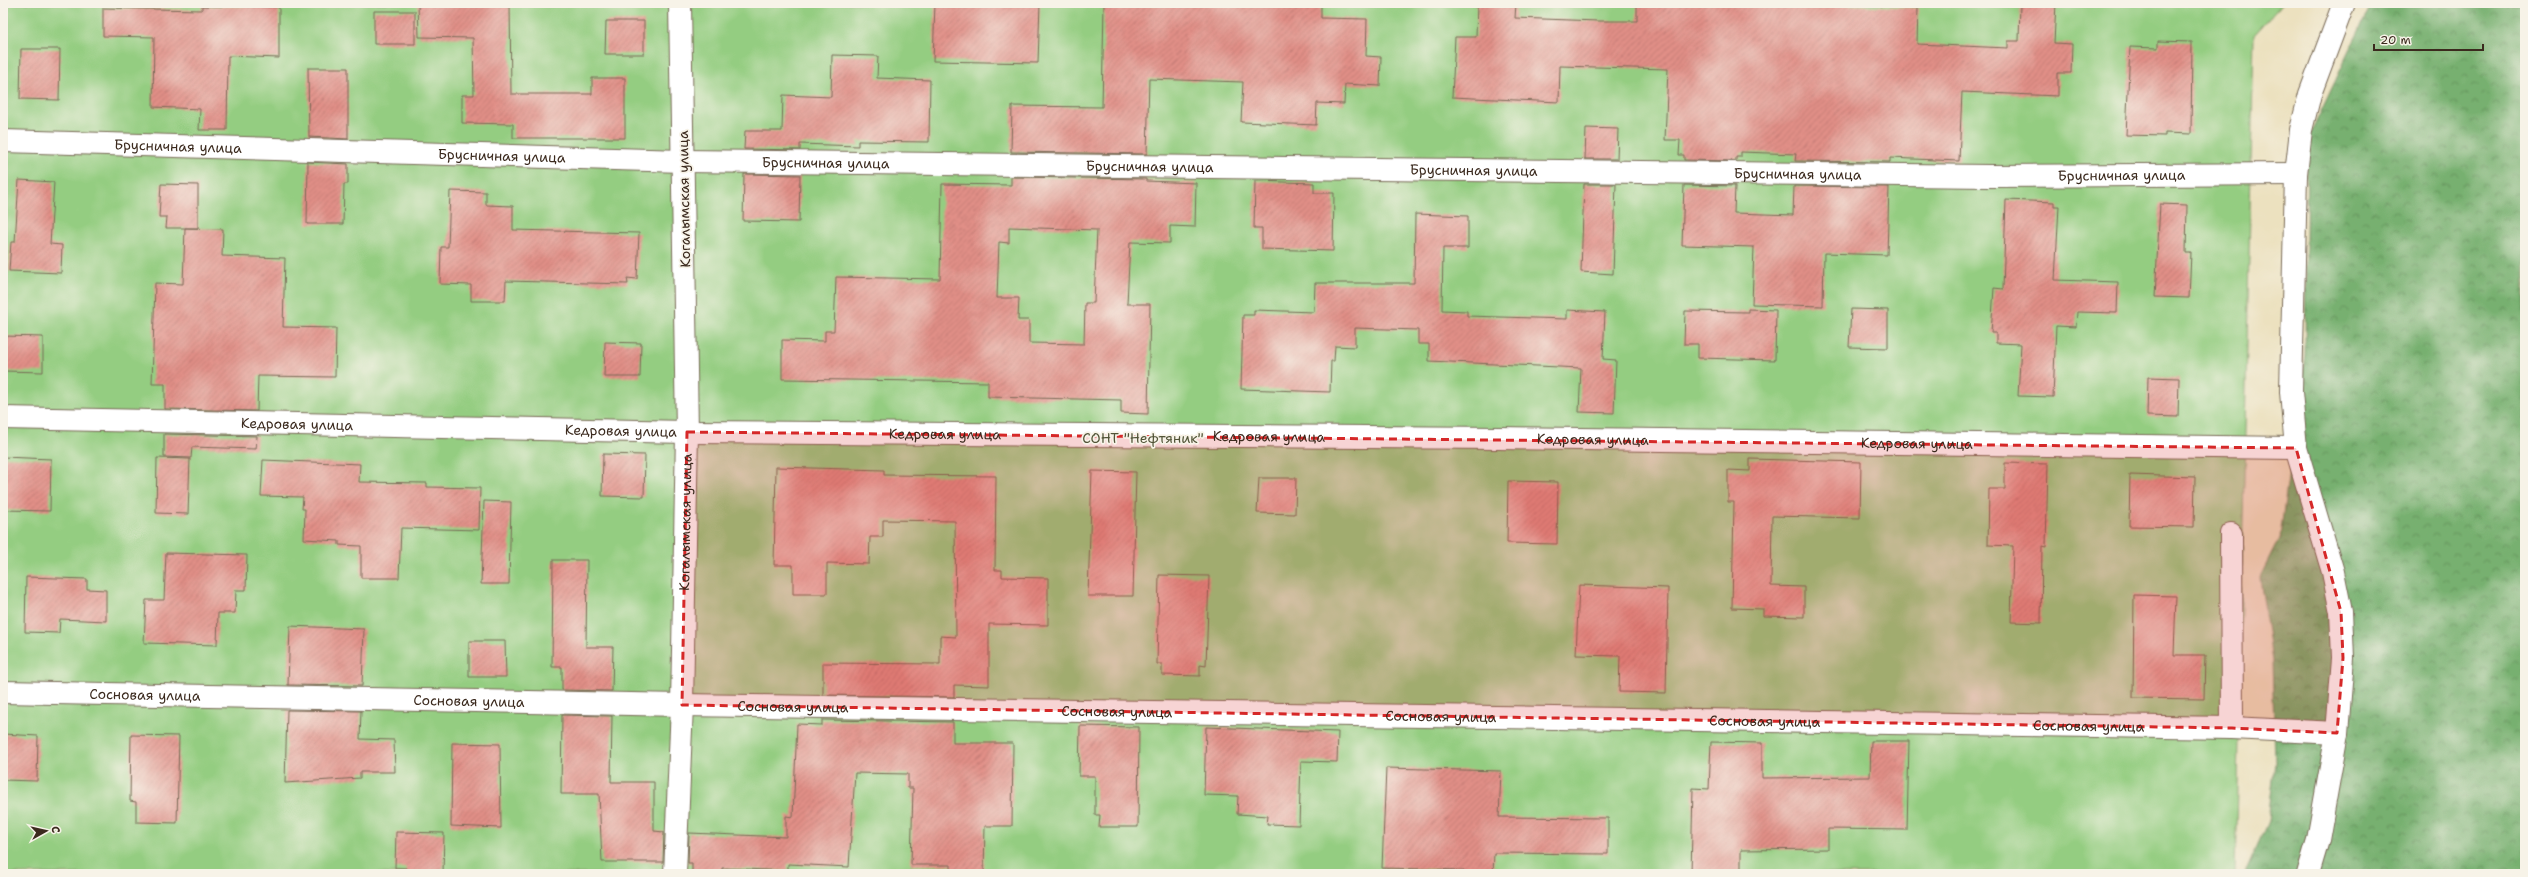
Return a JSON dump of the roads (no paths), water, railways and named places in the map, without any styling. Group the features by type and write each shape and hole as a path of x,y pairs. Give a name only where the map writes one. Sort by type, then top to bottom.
{"street":[{"name":"Когалымская улица","path":"675,874 682,705 687,432 680,3"},
{"path":"2308,874 2318,840 2337,734 2343,658 2341,612 2333,572 2296,448 2292,392 2296,174 2301,130 2310,94 2344,3"},
{"name":"Брусничная улица","path":"3,141 683,161 1973,176 2296,174"},
{"name":"Кедровая улица","path":"3,418 687,432 1499,438 2296,448"},
{"path":"2231,534 2232,728"},
{"name":"Сосновая улица","path":"3,692 682,705 2232,728 2337,734"}],"park label":[{"name":"СОНТ \"Нефтяник\"","path":"1143,438"}]}
